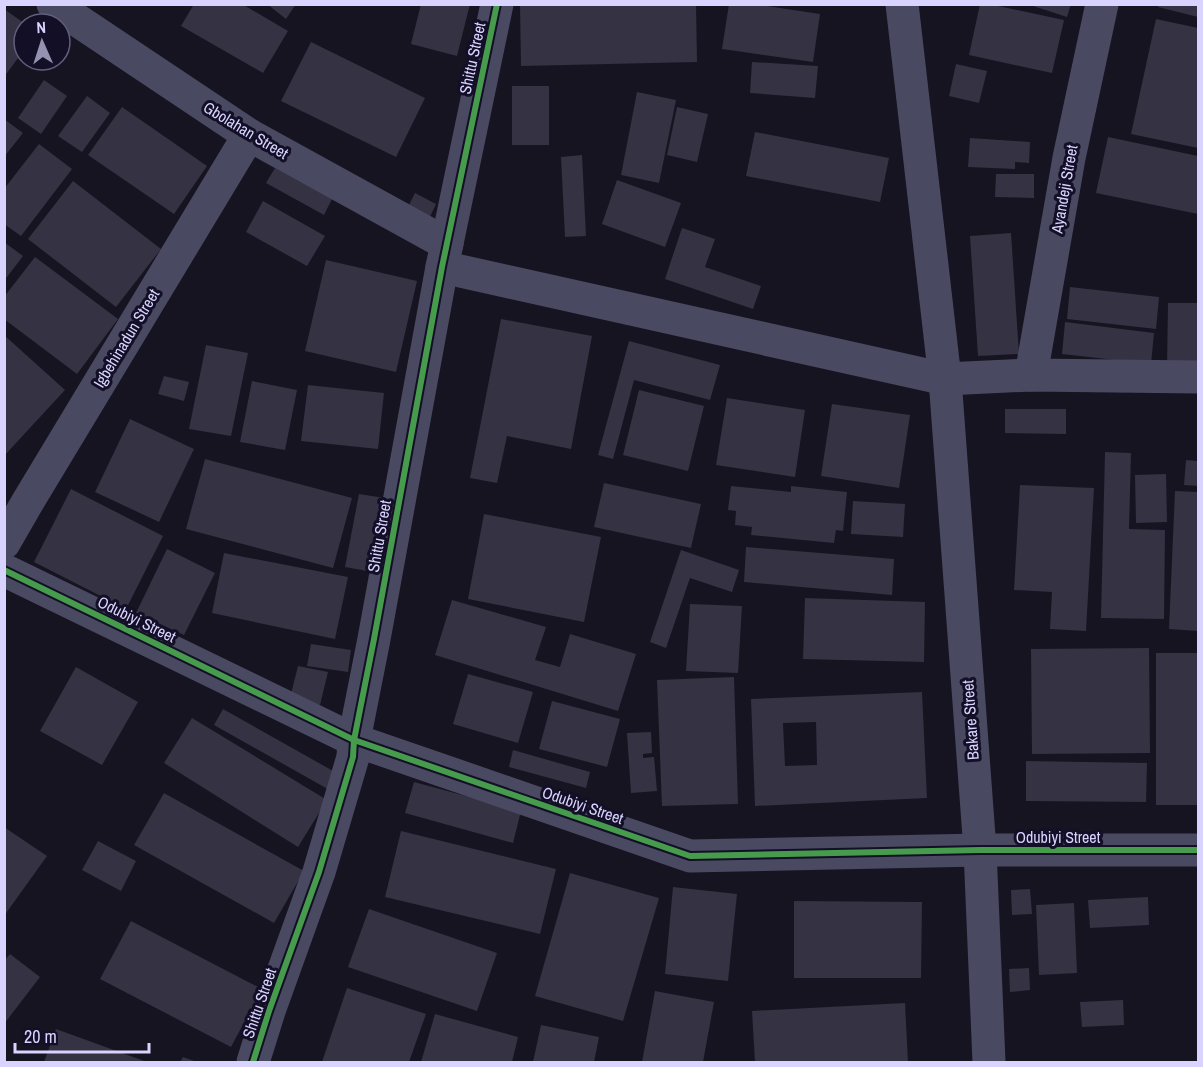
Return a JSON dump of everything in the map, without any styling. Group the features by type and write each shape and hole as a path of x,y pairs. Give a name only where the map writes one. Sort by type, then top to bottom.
{"street":[{"name":"Gbolahan Street","path":"53,4 249,135 444,255 945,379 1031,375 1198,377"},
{"name":"Shittu Street","path":"253,1062 319,872 353,757 354,740 444,255 497,4"},
{"name":"Bakare Street","path":"902,4 945,379 980,850 989,1062"},
{"name":"Ayandeji Street","path":"1031,375 1069,158 1102,4"},
{"name":"Igbehinadun Street","path":"4,543 249,135"},
{"name":"Odubiyi Street","path":"4,570 354,740 690,856 980,850 1198,850"}],"building":[{"path":"194,4 242,4 288,31 263,73 181,26"},
{"path":"267,4 296,4 286,19"},
{"path":"421,4 470,4 457,56 411,44"},
{"path":"520,4 696,4 697,62 521,66"},
{"path":"729,4 754,4 820,14 813,62 722,49"},
{"path":"980,4 1064,20 1052,73 969,55"},
{"path":"1027,4 1071,4 1067,17"},
{"path":"1159,4 1198,4 1198,17 1158,7"},
{"path":"4,9 12,15 12,66 4,77"},
{"path":"1156,19 1198,28 1198,148 1131,134"},
{"path":"311,42 425,98 396,157 281,101"},
{"path":"752,62 818,66 815,98 750,93"},
{"path":"956,64 987,71 979,103 949,96"},
{"path":"44,80 67,96 41,134 18,118"},
{"path":"512,86 549,86 549,145 512,145"},
{"path":"637,92 676,100 659,183 621,175"},
{"path":"87,96 110,113 82,152 58,136"},
{"path":"122,107 207,166 174,214 88,155"},
{"path":"677,107 708,114 697,162 667,155"},
{"path":"4,119 23,133 4,157"},
{"path":"755,132 889,158 880,202 746,176"},
{"path":"1108,137 1198,156 1198,214 1096,193"},
{"path":"970,138 1030,142 1029,163 1015,162 1015,169 968,167"},
{"path":"39,144 72,169 21,236 4,224 4,189"},
{"path":"582,155 586,236 565,237 561,157"},
{"path":"275,168 332,199 324,215 266,183"},
{"path":"996,174 1034,174 1034,198 995,197"},
{"path":"617,180 681,203 665,247 602,224"},
{"path":"73,181 161,249 116,307 28,239"},
{"path":"415,193 436,204 429,219 408,207"},
{"path":"263,201 325,236 307,266 246,232"},
{"path":"682,228 715,239 705,267 761,286 753,309 665,279"},
{"path":"1011,233 1019,354 978,356 970,236"},
{"path":"4,242 23,256 4,281"},
{"path":"35,257 118,319 77,374 4,319 4,297"},
{"path":"326,260 417,281 396,372 305,351"},
{"path":"1070,287 1159,297 1156,329 1067,319"},
{"path":"1168,303 1198,303 1198,368 1167,368"},
{"path":"501,319 592,336 571,449 507,436 497,483 470,478"},
{"path":"1065,322 1154,333 1151,364 1062,354"},
{"path":"4,335 65,390 4,456"},
{"path":"629,341 720,365 710,400 634,380 613,459 598,455"},
{"path":"206,345 248,353 231,436 189,429"},
{"path":"164,376 189,382 184,401 158,394"},
{"path":"252,381 297,390 285,450 240,442"},
{"path":"308,385 384,393 378,449 301,441"},
{"path":"639,390 704,406 688,471 623,455"},
{"path":"727,398 805,410 795,477 716,465"},
{"path":"832,404 910,415 899,488 821,476"},
{"path":"1005,409 1066,409 1066,434 1005,433"},
{"path":"130,419 194,449 159,522 95,492"},
{"path":"1105,452 1131,453 1129,529 1165,530 1164,619 1101,618"},
{"path":"205,459 352,498 333,568 186,529"},
{"path":"1186,460 1198,461 1198,486 1184,485"},
{"path":"1166,474 1167,522 1136,523 1135,475"},
{"path":"604,483 701,504 691,548 594,527"},
{"path":"1020,485 1094,488 1086,631 1050,629 1052,592 1014,590"},
{"path":"731,486 791,492 791,486 847,492 843,531 836,530 834,543 751,535 752,527 735,525 736,511 728,510"},
{"path":"71,489 163,536 126,609 34,562"},
{"path":"1175,491 1198,492 1198,631 1169,629"},
{"path":"359,494 391,499 378,573 345,567"},
{"path":"853,501 905,504 903,537 851,534"},
{"path":"484,514 601,537 584,622 468,599"},
{"path":"746,547 894,559 892,595 744,582"},
{"path":"167,549 215,573 184,635 136,613"},
{"path":"681,550 739,570 732,592 690,578 666,648 650,642"},
{"path":"224,553 348,577 335,639 212,613"},
{"path":"805,598 925,602 924,662 803,659"},
{"path":"452,600 546,627 535,660 560,667 570,634 636,654 618,711 435,655"},
{"path":"690,604 742,606 738,673 686,671"},
{"path":"311,644 351,650 348,672 307,666"},
{"path":"1149,648 1150,753 1032,754 1031,649"},
{"path":"1156,653 1198,653 1198,805 1156,805"},
{"path":"298,666 328,672 320,705 290,698"},
{"path":"76,667 138,702 102,765 40,731"},
{"path":"468,674 533,692 518,743 453,724"},
{"path":"734,677 738,804 662,806 657,680"},
{"path":"922,692 927,798 755,806 751,699","holes":["816,722 817,765 785,766 783,723"]},
{"path":"552,701 620,719 607,767 539,749"},
{"path":"223,709 342,776 333,792 214,725"},
{"path":"192,718 327,800 298,847 164,763"},
{"path":"651,732 652,753 643,754 643,758 654,757 657,791 631,793 627,733"},
{"path":"513,750 590,772 586,788 509,767"},
{"path":"1026,761 1147,763 1146,802 1026,801"},
{"path":"414,782 521,811 513,843 405,813"},
{"path":"164,793 304,871 274,923 134,845"},
{"path":"4,827 47,856 4,916"},
{"path":"401,831 556,869 540,934 385,897"},
{"path":"98,841 136,861 121,891 82,870"},
{"path":"570,873 659,898 623,1021 535,996"},
{"path":"673,887 737,894 728,981 665,974"},
{"path":"1030,889 1032,914 1012,915 1011,890"},
{"path":"1148,897 1149,925 1090,928 1088,900"},
{"path":"794,901 922,902 921,978 794,978"},
{"path":"1074,903 1077,973 1039,975 1036,905"},
{"path":"369,909 497,953 477,1011 348,967"},
{"path":"131,921 262,989 231,1047 100,979"},
{"path":"10,954 40,977 4,1024 4,961"},
{"path":"1029,968 1030,990 1010,992 1009,969"},
{"path":"347,988 426,1014 409,1062 322,1062"},
{"path":"655,991 714,1002 703,1062 642,1062"},
{"path":"1123,1000 1124,1025 1082,1027 1080,1002"},
{"path":"905,1003 908,1062 755,1062 752,1011"},
{"path":"435,1014 518,1037 512,1062 421,1062"},
{"path":"541,1025 599,1037 594,1062 533,1062"},
{"path":"56,1029 147,1062 44,1062"},
{"path":"183,1057 197,1062 180,1062"}],"cycle path":[{"path":"253,1062 319,872 353,757 354,740 442,267 497,4"},
{"path":"4,570 354,740 690,856 980,850 1198,850"}]}
